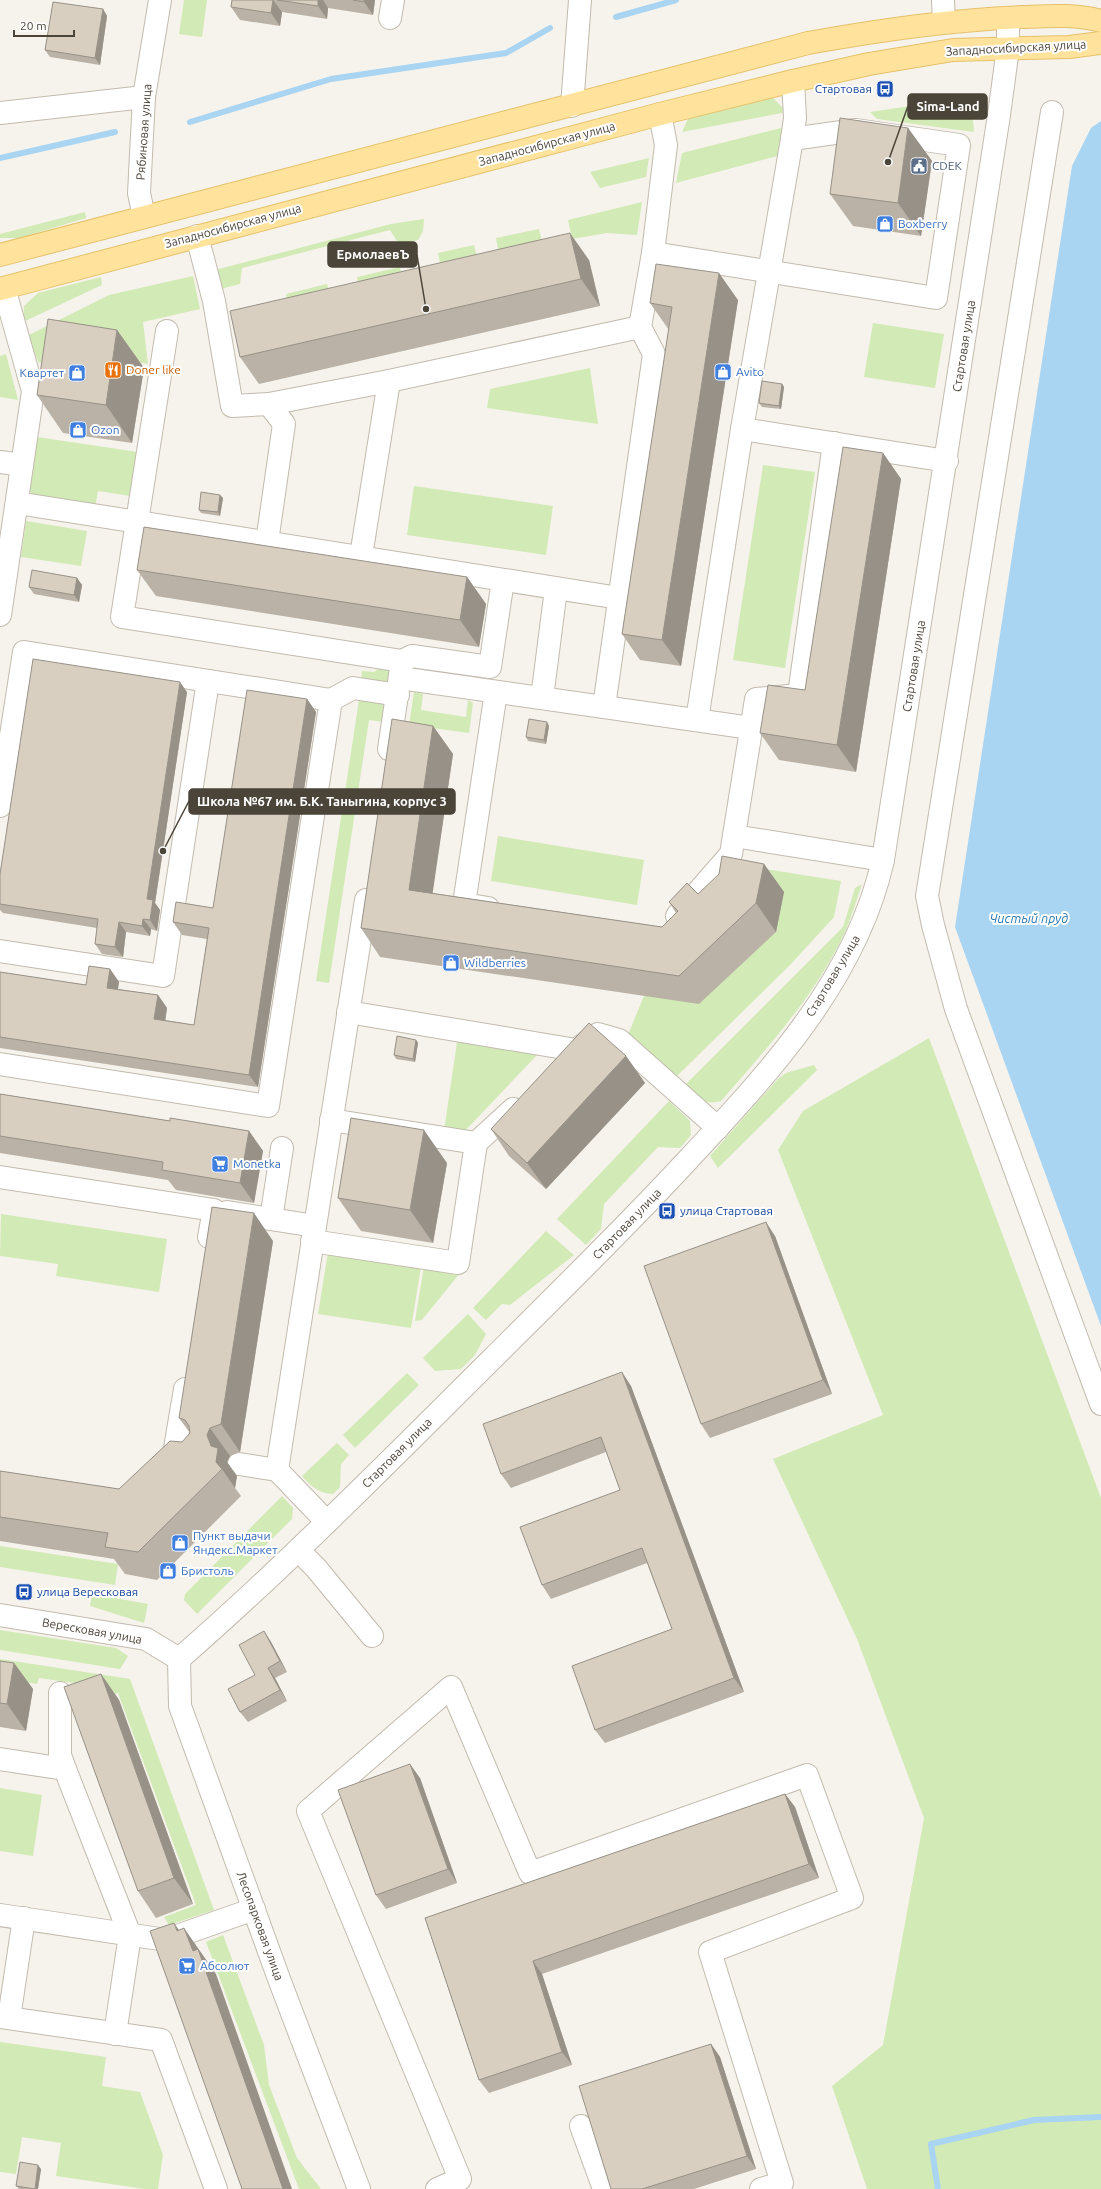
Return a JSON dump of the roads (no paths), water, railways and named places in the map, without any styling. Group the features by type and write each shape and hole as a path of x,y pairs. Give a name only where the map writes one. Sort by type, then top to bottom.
{"main road":[{"path":"0,255 808,43 887,29 944,22 1067,16 1101,21"},
{"name":"Западносибирская улица","path":"2,288 660,114 869,64 953,50 1069,47 1101,43"}],"street":[{"name":"Рябиновая улица","path":"144,217 139,193 144,97 160,0"},
{"path":"572,106 580,0"},
{"path":"943,0 944,22"},
{"name":"Стартовая улица","path":"179,1660 299,1551 593,1259 718,1128 772,1065 820,1004 854,946 875,893 883,860 947,460 999,115 1008,48 1008,18"},
{"path":"697,720 742,429 792,139 795,118 793,81"},
{"path":"0,114 144,97"},
{"path":"1052,112 927,896 933,925 956,1009 1101,1404"},
{"path":"604,707 654,354 640,327 653,253 666,145 660,114"},
{"path":"653,253 936,298 959,145 856,130 792,139"},
{"path":"198,236 214,301 232,406 269,404 389,381 640,327"},
{"path":"0,615 33,391 2,288"},
{"path":"167,331 122,617 400,678 751,728"},
{"path":"361,556 389,381"},
{"path":"267,542 284,424 269,404"},
{"path":"742,429 947,460"},
{"path":"666,929 731,854 756,699 799,695 834,443"},
{"path":"0,462 22,465"},
{"path":"17,502 619,598"},
{"path":"386,768 400,678 412,656 490,667 503,580"},
{"path":"542,698 556,589"},
{"path":"0,806 24,652 331,700 352,688 400,678"},
{"path":"0,951 163,976 208,681"},
{"path":"496,692 464,904 511,911"},
{"path":"0,1064 268,1106 331,700"},
{"path":"734,836 883,860"},
{"path":"277,1470 369,877"},
{"path":"348,1012 576,1050"},
{"path":"559,1065 598,1034 619,1040 718,1128"},
{"path":"0,1177 270,1219 314,1233 458,1263 476,1144 526,1096"},
{"path":"331,1120 476,1144"},
{"path":"270,1219 282,1148"},
{"path":"206,1258 214,1210"},
{"path":"148,1478 183,1456 188,1368"},
{"path":"239,1464 277,1470 327,1522"},
{"path":"299,1551 316,1568 372,1636"},
{"name":"Вересковая улица","path":"0,1615 146,1639 179,1660"},
{"name":"Лесопарковая улица","path":"179,1660 180,1706 359,2189"},
{"path":"436,2189 460,2178 308,1811 451,1687 530,1873 806,1775 852,1898 710,1952 782,2183 761,2189"},
{"path":"60,1693 60,1755 130,1935 115,2034"},
{"path":"0,1759 65,1769"},
{"path":"0,1915 166,1940 254,1909"},
{"path":"24,1918 5,2017 161,2040 216,2189"},
{"path":"581,2126 604,2189"}],"water":[{"name":"Чистый пруд","path":"1101,121 1101,1326 955,927 1072,166 1091,128"}],"waterway":[{"path":"616,17 676,0"},
{"path":"190,122 331,79 506,53 550,28"},
{"path":"0,158 115,132"},
{"path":"938,2189 931,2144 1034,2120 1101,2117"}],"place":[{"name":"Стартовая","path":"885,89"},
{"name":"Sima-Land","path":"888,162"},
{"name":"CDEK","path":"919,166"},
{"name":"Boxberry","path":"885,224"},
{"name":"ЕрмолаевЪ","path":"426,309"},
{"name":"Doner like","path":"113,370"},
{"name":"Avito","path":"723,372"},
{"name":"Квартет","path":"77,373"},
{"name":"Ozon","path":"78,430"},
{"name":"Школа №67 им. Б.К. Таныгина, корпус 3","path":"163,851"},
{"name":"Wildberries","path":"451,963"},
{"name":"Monetka","path":"220,1164"},
{"name":"улица Стартовая","path":"667,1211"},
{"name":"Пункт выдачи Яндекс.Маркет","path":"180,1543"},
{"name":"Бристоль","path":"168,1571"},
{"name":"улица Вересковая","path":"24,1592"},
{"name":"Абсолют","path":"187,1966"}]}
